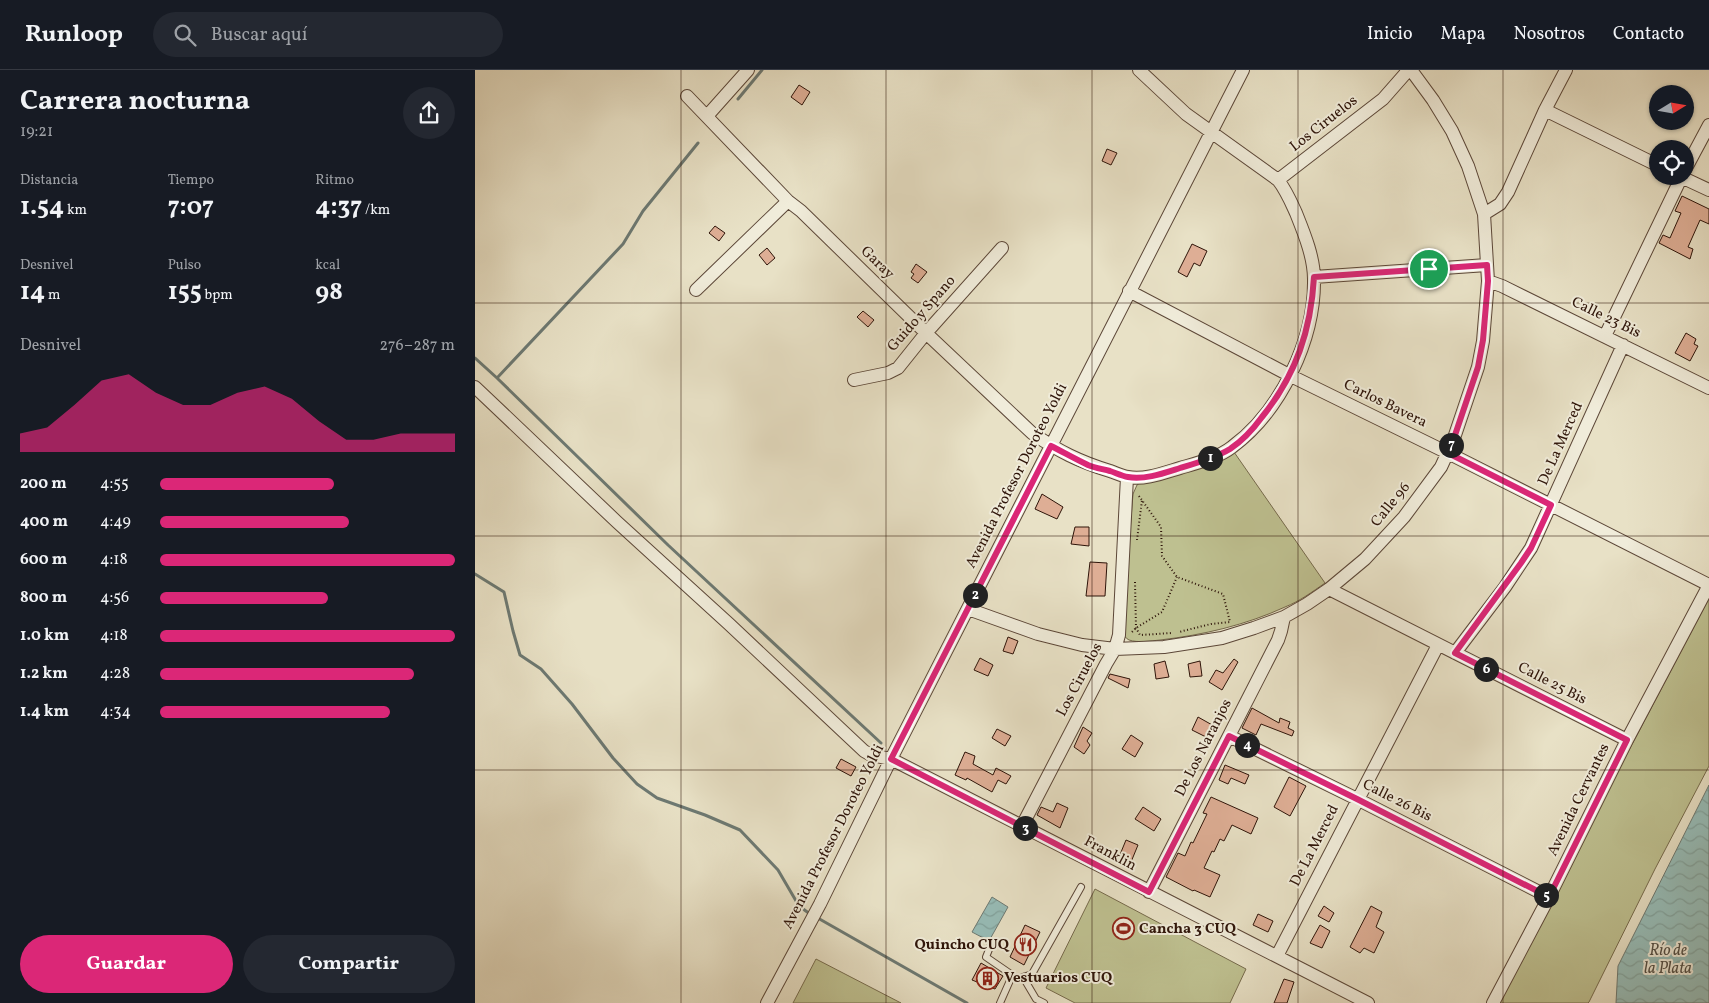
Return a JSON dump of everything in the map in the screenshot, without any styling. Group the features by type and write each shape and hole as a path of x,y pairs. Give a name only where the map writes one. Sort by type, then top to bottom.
{"street":[{"path":"707,116 748,70"},
{"path":"1127,481 1194,464 1231,448 1257,424 1275,400 1299,355 1311,312 1314,277 1301,224 1278,180 1186,114 1139,70"},
{"name":"Avenida Profesor Doroteo Yoldi","path":"767,1003 820,904 891,759 1243,70"},
{"name":"Los Ciruelos","path":"1278,180 1383,99 1407,70"},
{"name":"Calle 96","path":"968,609 1038,634 1082,645 1115,649 1140,649 1197,643 1230,636 1284,617 1307,604 1329,589 1365,559 1404,517 1441,467 1453,441 1478,367 1483,340 1488,281 1484,214 1468,166 1452,131 1433,100 1411,70"},
{"path":"1484,214 1500,204 1507,192 1566,70"},
{"name":"Garay","path":"687,96 788,201 801,211 926,333 1033,432 1051,446 1090,466 1127,481"},
{"path":"1545,110 1649,162"},
{"path":"1694,153 1709,125"},
{"path":"1694,182 1709,190"},
{"path":"1605,336 1677,185"},
{"path":"696,290 788,201"},
{"name":"Guido y Spano","path":"854,380 889,373 898,368 926,333 1002,248"},
{"path":"1314,277 1487,265"},
{"name":"Calle 23 Bis","path":"1488,281 1502,286 1709,388"},
{"name":"Carlos Bavera","path":"1129,291 1289,376 1448,453 1709,585"},
{"name":"De La Merced","path":"1455,653 1531,548 1623,345"},
{"name":"Franklin","path":"475,387 617,522 864,751 871,755 891,759 1368,1003"},
{"name":"Los Ciruelos","path":"1022,826 1115,649 1119,635 1127,481"},
{"name":"Avenida Cervantes","path":"1493,1003 1549,897 1627,740 1709,585"},
{"name":"Calle 25 Bis","path":"1329,589 1627,740"},
{"name":"De Los Naranjos","path":"1149,892 1278,640 1284,617"},
{"name":"De La Merced","path":"1277,956 1437,645"},
{"name":"Calle 26 Bis","path":"1229,736 1549,897"}],"lane":[{"path":"990,947 986,957 1012,976 1018,979 1032,974 1081,887"},
{"path":"1000,1003 1012,976"},
{"path":"1023,977 1036,999 1044,1003"}],"path":[{"path":"1127,481 1161,527 1162,556 1177,577 1223,594 1230,622 1211,624 1175,633 1140,635 1136,628 1135,580"},
{"path":"1136,544 1142,500"},
{"path":"1129,635 1136,628 1162,612 1177,577"}],"green space":[{"path":"1234,452 1325,583 1290,605 1240,624 1176,638 1144,642 1129,640 1122,631 1133,494 1137,485 1141,482"},
{"path":"1709,598 1709,766 1589,1002 1496,1003"},
{"name":"Cancha 3 CUQ","path":"1095,889 1246,969 1230,1003 1075,1003 1046,988"},
{"path":"816,959 901,1003 793,1003"}],"water":[{"name":"Río de la Plata","path":"1709,785 1709,1003 1616,1003 1618,966"},
{"path":"992,897 1008,907 989,941 972,932"}],"building":[{"path":"799,85 810,92 802,105 791,97"},
{"path":"1107,149 1117,153 1111,165 1102,161"},
{"path":"1682,196 1709,209 1709,224 1700,220 1688,247 1693,249 1690,259 1659,243 1663,235 1670,238 1681,213 1675,211"},
{"path":"715,226 725,233 719,241 709,233"},
{"path":"1192,244 1207,251 1200,266 1194,263 1187,277 1178,272"},
{"path":"767,248 775,258 767,265 759,255"},
{"path":"916,264 927,272 918,283 911,278 914,274 911,272"},
{"path":"863,311 874,320 868,327 857,317"},
{"path":"1686,333 1696,339 1694,344 1698,346 1690,361 1675,353"},
{"path":"1042,494 1063,507 1057,519 1035,509"},
{"path":"1075,527 1089,527 1089,546 1071,544"},
{"path":"1090,562 1107,563 1105,596 1086,596"},
{"path":"1008,637 1018,641 1013,654 1003,651"},
{"path":"980,658 993,665 988,676 974,670"},
{"path":"1234,659 1238,662 1222,690 1209,682 1216,670 1223,673"},
{"path":"1165,661 1169,677 1156,679 1154,664"},
{"path":"1200,661 1202,676 1190,677 1188,664"},
{"path":"1110,674 1130,679 1128,688 1108,678"},
{"path":"1252,708 1279,723 1280,718 1290,722 1288,728 1294,731 1292,736 1261,724 1256,735 1242,728"},
{"path":"1198,717 1214,726 1208,738 1192,730"},
{"path":"1083,727 1092,733 1087,741 1090,745 1084,754 1074,747"},
{"path":"997,729 1011,736 1005,746 992,738"},
{"path":"1131,735 1143,743 1135,757 1122,749"},
{"path":"965,752 975,756 973,764 993,775 996,768 1011,776 1006,784 998,780 992,792 967,778 966,780 955,775"},
{"path":"841,759 856,767 851,776 836,768"},
{"path":"1225,765 1249,775 1245,784 1231,778 1228,784 1219,780"},
{"path":"1289,777 1306,786 1290,816 1274,807"},
{"path":"1211,797 1258,818 1251,834 1232,825 1224,841 1220,839 1214,852 1212,851 1204,868 1220,875 1210,897 1193,891 1166,877 1178,853 1185,856 1191,842 1193,843 1207,814 1203,813"},
{"path":"1057,803 1068,808 1060,828 1037,815 1041,807 1053,812"},
{"path":"1143,807 1161,819 1154,831 1135,819"},
{"path":"1126,840 1138,845 1131,862 1119,857"},
{"path":"1324,906 1334,913 1329,922 1318,916"},
{"path":"1371,906 1382,912 1376,927 1384,932 1374,953 1364,948 1360,953 1350,947"},
{"path":"1258,914 1273,921 1268,932 1253,925"},
{"name":"Quincho CUQ","path":"1025,925 1040,932 1024,965 1010,957"},
{"path":"1320,925 1330,931 1322,948 1310,943"},
{"name":"Vestuarios CUQ","path":"981,963 1003,976 995,989 972,980"},
{"path":"1284,979 1294,982 1287,1003 1274,1003"}],"waterway":[{"path":"738,99 762,70"},
{"path":"698,143 643,211 623,244 497,378 668,545 881,743"},
{"path":"475,358 497,378"},
{"path":"475,574 504,592 520,655 541,669 572,704 613,758 637,784 657,798 740,830 778,870 799,906 810,914"},
{"path":"816,917 967,1003"}],"place":[{"name":"Cancha 3 CUQ","path":"1123,929"},
{"name":"Quincho CUQ","path":"1025,945"},
{"name":"Vestuarios CUQ","path":"988,978"}],"route":[{"path":"1487,265 1488,281 1483,340 1478,367 1448,453 1551,505 1531,548 1455,653 1627,740 1549,897 1229,736 1149,892 891,759 1051,446 1090,466 1127,477 1141,478 1167,472 1216,456 1231,448 1257,424 1289,376 1306,335 1311,312 1314,277 1429,269 1487,265"}]}
